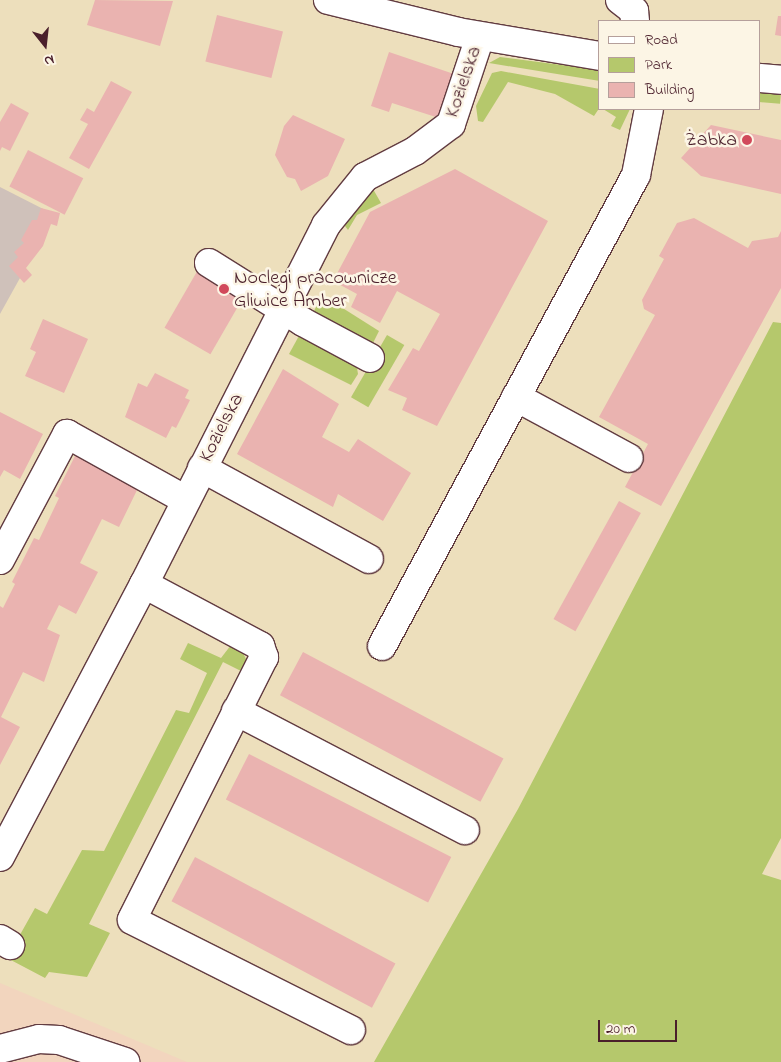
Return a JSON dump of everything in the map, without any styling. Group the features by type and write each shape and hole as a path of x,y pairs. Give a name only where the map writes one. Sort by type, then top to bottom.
{"street":[{"name":"Kozielska","path":"328,0 480,37 598,56"},
{"path":"620,0 634,11 634,20"},
{"name":"Kozielska","path":"0,857 144,584 326,225 365,177 416,151 451,124 480,37"},
{"path":"761,78 781,80"},
{"path":"382,646 636,175 649,110"},
{"path":"209,263 284,308 303,322 370,358"},
{"path":"516,397 629,458"},
{"path":"0,560 67,434 186,500"},
{"path":"202,468 369,559"},
{"path":"144,584 260,646 264,657 132,920 351,1030"},
{"path":"236,711 465,830"},
{"path":"0,1049 39,1039 59,1040 125,1062"}],"shaded area":[{"path":"0,187 55,215 0,314"},
{"path":"0,983 187,1062 0,1062"}],"green space":[{"path":"500,57 598,70 598,81 489,63"},
{"path":"501,71 598,89 598,110 594,116 555,94 508,82 483,122 478,121 476,106 492,73"},
{"path":"761,92 781,94 780,104 761,102"},
{"path":"605,110 630,110 620,130 611,126 616,117"},
{"path":"373,189 381,203 357,215 348,230 342,222"},
{"path":"322,295 379,331 371,347 312,315"},
{"path":"773,322 781,323 781,838 762,874 781,880 781,1062 374,1062 518,809"},
{"path":"300,334 356,362 358,374 351,385 289,354"},
{"path":"387,335 404,345 368,407 351,397"},
{"path":"188,643 221,658 231,645 241,649 248,663 243,672 223,662 89,924 110,933 87,977 49,972 45,978 7,958 35,908 47,914 82,850 104,851 176,710 189,713 207,673 180,659"}],"building":[{"path":"95,0 173,1 160,46 87,25"},
{"path":"217,15 283,31 271,78 205,62"},
{"path":"778,16 781,16 781,36 775,35"},
{"path":"389,52 454,74 439,118 392,103 389,112 371,106"},
{"path":"111,81 132,92 89,169 69,158 88,124 80,120 87,108 94,112"},
{"path":"11,103 29,113 10,151 2,147 0,151 0,122"},
{"path":"293,115 345,139 328,176 301,191 295,179 287,177 275,155 284,126"},
{"path":"711,125 781,140 781,194 701,176 681,158"},
{"path":"28,150 83,178 65,215 9,187"},
{"path":"455,169 548,221 437,426 402,410 407,398 388,390 413,348 419,351 440,314 397,291 380,323 351,307 357,294 333,281 370,212"},
{"path":"41,208 60,213 57,226 51,224 43,246 26,268 32,275 24,283 9,266 18,257 14,252 24,243 21,240 32,220 37,220"},
{"path":"694,218 748,248 752,241 778,237 781,231 781,288 661,506 625,487 648,444 599,417 655,315 644,309 642,300 664,259 659,256 677,223"},
{"path":"199,268 245,294 210,354 164,328"},
{"path":"43,319 88,339 64,393 25,376 36,352 30,349"},
{"path":"283,369 339,404 322,437 349,452 358,439 411,473 383,521 338,494 333,507 237,454"},
{"path":"155,373 189,390 185,398 190,400 176,428 172,426 166,438 125,417 138,383 147,387"},
{"path":"0,412 43,434 20,479 4,470 0,477"},
{"path":"76,454 140,484 119,527 102,519 80,563 98,572 76,614 59,605 47,629 60,635 44,682 23,672 1,717 20,727 0,765 0,606 3,608 15,584 12,582 34,538 39,540 59,498 55,496"},
{"path":"619,501 641,513 575,631 554,619"},
{"path":"303,652 503,759 480,802 280,695"},
{"path":"249,754 451,857 428,902 226,799"},
{"path":"195,857 395,964 372,1008 172,901"}],"place":[{"name":"Żabka","path":"747,140"},
{"name":"Noclegi pracownicze Gliwice Amber","path":"224,289"}]}
